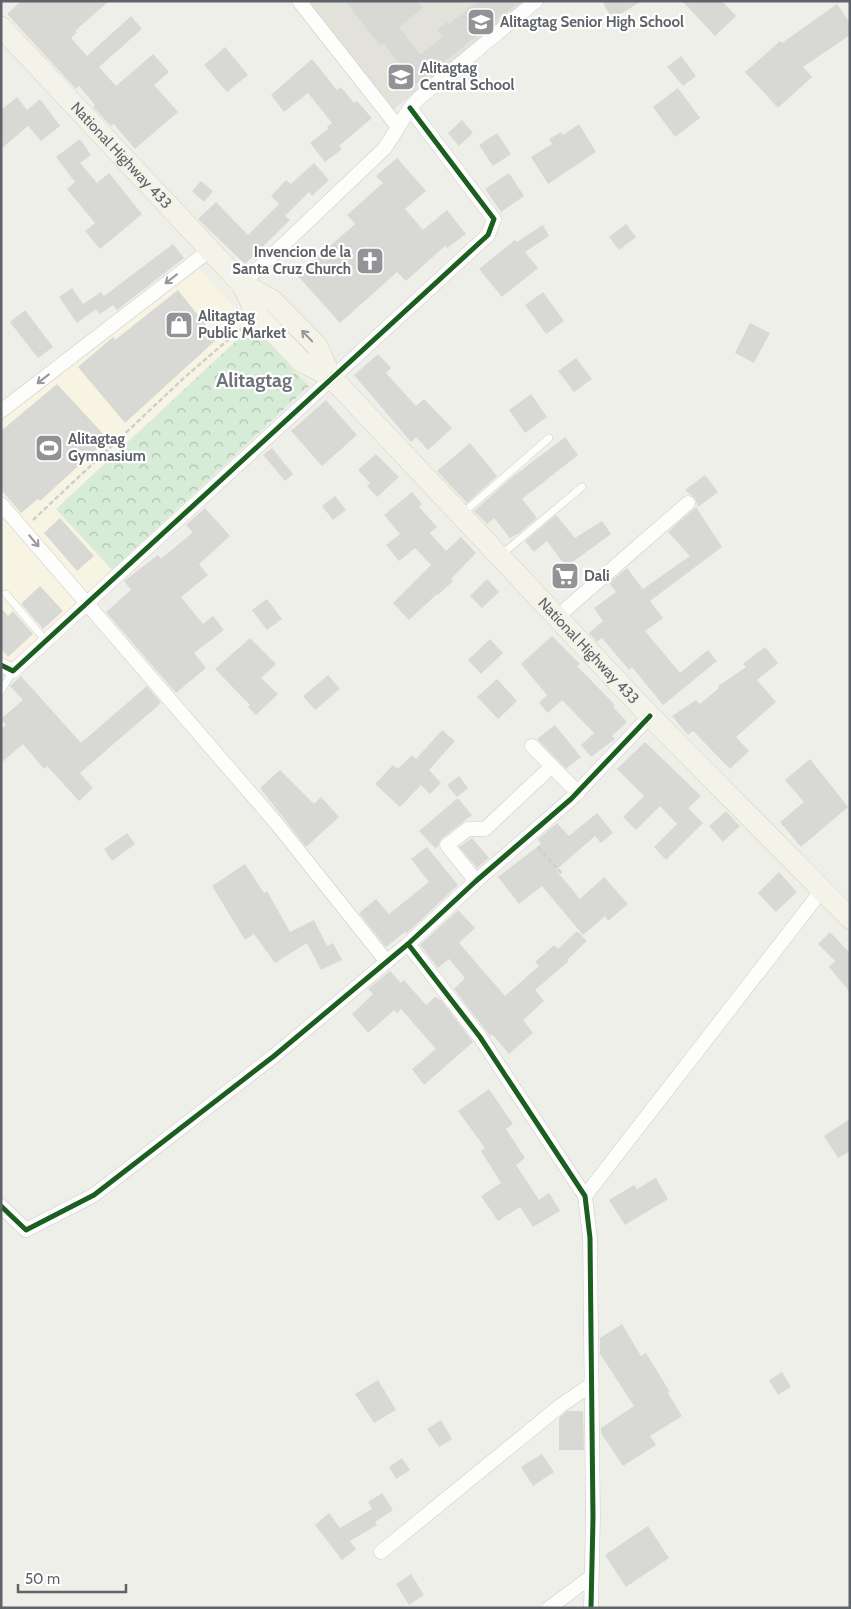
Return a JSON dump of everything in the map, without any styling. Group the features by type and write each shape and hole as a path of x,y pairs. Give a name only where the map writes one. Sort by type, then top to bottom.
{"main road":[{"name":"National Highway 433","path":"1,27 242,284 257,315 301,361 331,377 558,616 650,716 850,918"},
{"name":"National Highway 433","path":"242,284 272,300 317,346 331,377"}],"street":[{"path":"299,1 398,128"},
{"path":"242,284 385,148 410,108 536,1"},
{"path":"7,668 46,642 86,606 331,377 488,235 494,219 410,108"},
{"path":"1,411 210,250"},
{"path":"1,504 24,529 86,606 276,824 388,962"},
{"path":"558,616 688,504"},
{"path":"1,1206 26,1230 94,1195 274,1056 388,962 476,880 578,793 650,716"},
{"path":"532,746 578,793"},
{"path":"476,880 446,845 468,829 485,829 551,767"},
{"path":"585,1196 822,890"},
{"path":"408,944 485,1045 585,1196 590,1238 592,1384 591,1608"},
{"path":"381,1552 560,1406 592,1384"},
{"path":"549,1608 592,1576"}],"lane":[{"path":"461,515 549,438"},
{"path":"500,556 582,487"},
{"path":"6,594 46,642"},
{"path":"1,691 7,668"}],"path":[{"path":"24,529 185,377 257,315"},
{"path":"528,836 563,874"}],"shaded area":[{"name":"Alitagtag Central School","path":"306,1 527,1 393,110"},
{"path":"198,268 309,386 18,660 7,661 1,654 1,421"}],"green space":[{"path":"252,326 309,386 112,570 56,509"}],"building":[{"path":"21,1 109,1 75,31 77,32 71,38 87,56 131,16 142,29 99,67 116,86 153,54 169,72 154,85 178,112 135,149 114,124 111,126 93,107 95,105 79,86 76,89 7,14"},
{"path":"345,1 417,1 423,8 399,27 420,55 443,37 437,30 447,22 449,24 478,1 521,1 416,84 383,43 380,45"},
{"path":"602,1 642,1 612,19"},
{"path":"682,1 722,1 736,16 715,36"},
{"path":"837,4 850,23 850,35 803,67 812,77 778,108 745,72 780,41 782,43"},
{"path":"225,47 248,75 227,92 204,65"},
{"path":"681,56 696,76 683,86 667,67"},
{"path":"312,59 337,90 341,87 354,103 357,101 372,118 339,146 342,149 325,162 310,143 328,129 327,127 332,123 308,93 284,112 271,95"},
{"path":"678,88 700,118 675,137 653,107"},
{"path":"17,97 27,110 40,99 60,126 41,141 28,126 1,149 1,110"},
{"path":"462,120 473,133 459,146 448,133"},
{"path":"579,124 596,152 548,184 531,157 552,144 549,139 561,132 563,135"},
{"path":"497,133 511,154 493,166 479,145"},
{"path":"80,139 91,155 80,163 97,183 109,173 142,214 100,249 85,231 95,223 67,189 75,182 56,157"},
{"name":"Invencion de la Santa Cruz Church","path":"397,158 426,191 405,209 423,230 447,210 466,234 447,248 445,246 406,281 397,272 340,323 297,275 355,224 347,215 383,183 376,176"},
{"path":"314,163 329,180 312,196 309,192 285,216 290,220 245,264 198,219 216,202 248,235 279,204 271,196 286,180 291,184"},
{"path":"509,173 524,196 501,212 485,189"},
{"path":"201,181 213,191 204,202 192,191"},
{"path":"626,224 636,237 619,250 609,237"},
{"path":"543,225 549,236 525,252 538,268 502,297 479,269 515,240 517,242"},
{"path":"173,244 184,258 117,310 113,305 100,314 96,309 77,323 59,297 72,288 83,304 101,292 104,296"},
{"path":"178,290 217,339 125,423 78,367 113,337 115,340"},
{"path":"543,292 564,321 546,334 525,305"},
{"path":"25,310 53,347 38,358 10,322"},
{"path":"750,323 770,333 754,363 735,353"},
{"path":"378,354 391,368 386,373 416,406 424,399 452,428 428,450 416,437 411,442 354,375"},
{"path":"576,358 592,379 574,392 558,371"},
{"name":"Alitagtag Gymnasium","path":"57,384 108,439 40,501 38,499 21,513 1,490 1,431"},
{"path":"531,394 547,417 525,433 509,410"},
{"path":"326,400 357,435 322,466 291,431"},
{"path":"565,437 578,455 522,499 537,518 519,533 510,538 494,518 487,524 474,511 511,478"},
{"path":"470,443 497,476 467,503 437,471"},
{"path":"272,448 293,474 285,481 263,455"},
{"path":"376,454 399,477 377,497 367,486 370,483 358,470"},
{"path":"705,475 718,492 698,507 695,498 685,490"},
{"path":"412,492 422,504 419,507 437,527 430,533 446,551 461,537 476,553 451,579 453,581 409,620 393,603 431,565 415,548 399,561 386,545 400,534 384,515"},
{"path":"335,496 346,510 333,520 322,506"},
{"path":"696,507 722,547 650,601 663,618 645,631 680,673 708,650 717,661 663,705 632,667 629,670 602,638 597,642 589,633 603,621 594,608 616,592 609,583 627,568 643,589 690,556 668,532"},
{"path":"205,508 230,536 199,564 208,575 181,597 203,624 213,616 224,630 194,653 206,668 176,693 106,612 131,590 124,581 158,555 161,559 193,532 186,525"},
{"path":"556,515 575,538 602,521 611,534 566,567 547,541 534,552 525,541"},
{"path":"60,518 94,556 77,571 44,533"},
{"path":"487,579 499,592 482,608 470,596"},
{"path":"40,586 63,611 43,629 21,604"},
{"path":"267,599 282,619 267,630 252,610"},
{"path":"1,608 8,616 13,611 33,634 8,657 1,649"},
{"path":"552,636 580,664 577,666 615,705 613,707 627,722 612,736 615,739 591,757 581,745 594,733 562,700 548,713 539,703 547,695 521,664"},
{"path":"250,638 276,664 261,678 278,694 256,715 248,707 250,705 215,669"},
{"path":"490,639 503,653 481,674 468,660"},
{"path":"765,647 778,663 757,680 776,702 736,737 749,751 730,769 693,731 688,735 672,716 696,700 700,704 719,688 718,686 746,667 743,664"},
{"path":"328,675 340,689 315,710 303,696"},
{"path":"21,676 81,743 147,686 161,703 80,773 93,788 79,801 47,766 44,769 23,744 1,763 1,729 6,725 1,719 23,700 10,686"},
{"path":"497,679 517,701 498,719 477,697"},
{"path":"555,725 581,757 566,769 537,739"},
{"path":"442,730 455,741 429,770 441,783 430,794 421,785 400,807 375,784 393,765 398,769 412,755 416,759"},
{"path":"645,742 701,796 688,808 703,823 666,860 654,847 677,824 660,806 636,830 623,817 644,796 617,769"},
{"path":"810,759 848,807 801,847 780,822 804,802 785,780"},
{"path":"280,770 314,804 321,797 339,817 306,847 260,788"},
{"path":"459,776 468,788 457,797 447,785"},
{"path":"458,798 472,815 442,838 436,849 419,831"},
{"path":"726,811 740,826 723,842 709,826"},
{"path":"597,813 613,833 601,843 595,836 556,870 580,899 604,877 628,904 608,921 605,916 583,935 542,886 519,904 498,877 541,844 538,839 557,823 569,836"},
{"path":"127,833 135,844 112,861 104,849"},
{"path":"472,838 489,858 477,868 459,847"},
{"path":"427,847 458,885 407,933 405,932 386,947 359,913 376,899 389,914 429,882 411,859"},
{"path":"245,864 264,893 267,891 290,932 314,920 327,946 333,943 342,960 321,970 307,943 275,963 254,934 245,940 212,886"},
{"path":"779,872 797,892 776,912 758,893"},
{"path":"458,910 475,928 459,943 505,996 539,966 535,962 554,945 558,949 577,931 587,941 567,960 569,961 535,990 544,1001 523,1020 533,1033 509,1054 492,1034 490,1036 454,989 465,978 449,959 438,968 420,945"},
{"path":"830,932 850,953 850,992 829,967 835,961 818,944"},
{"path":"390,971 401,983 404,980 426,1005 435,997 441,1000 473,1042 424,1085 412,1069 436,1049 401,1009 397,1013 394,1010 368,1033 352,1014 373,994 368,989"},
{"path":"489,1089 513,1124 506,1129 525,1158 516,1165 539,1200 549,1193 560,1211 533,1227 520,1207 498,1221 481,1196 501,1183 481,1151 485,1148 458,1111"},
{"path":"850,1119 850,1151 838,1158 824,1136"},
{"path":"656,1178 668,1199 625,1225 609,1200 634,1185 637,1189"},
{"path":"622,1324 641,1356 646,1353 682,1416 650,1436 656,1445 623,1466 601,1433 601,1428 634,1406 600,1354 600,1338"},
{"path":"782,1372 791,1387 778,1395 769,1380"},
{"path":"378,1380 396,1410 374,1423 355,1394"},
{"path":"567,1411 583,1411 584,1450 559,1450 559,1418"},
{"path":"441,1420 452,1439 439,1447 427,1429"},
{"path":"542,1454 554,1472 533,1486 521,1467"},
{"path":"402,1458 410,1470 396,1479 389,1467"},
{"path":"382,1493 393,1510 375,1522 377,1525 350,1541 356,1549 342,1560 315,1525 329,1513 340,1528 372,1509 368,1502"},
{"path":"648,1526 669,1558 626,1587 605,1555"},
{"path":"411,1574 424,1595 409,1605 396,1584"}],"cycle path":[{"path":"1,665 13,671 488,235 494,219 410,108"},
{"path":"1,1206 26,1230 94,1195 274,1056 408,944 476,881 571,799 650,716"},
{"path":"408,944 480,1037 585,1196 590,1238 593,1518 591,1608"}],"place":[{"name":"Alitagtag Senior High School","path":"481,22"},
{"name":"Alitagtag Central School","path":"401,77"},
{"name":"Invencion de la Santa Cruz Church","path":"370,261"},
{"name":"Alitagtag Public Market","path":"179,325"},
{"name":"Alitagtag Gymnasium","path":"49,448"},
{"name":"Dali","path":"565,576"}],"district":[{"name":"Alitagtag","path":"254,380"}]}
